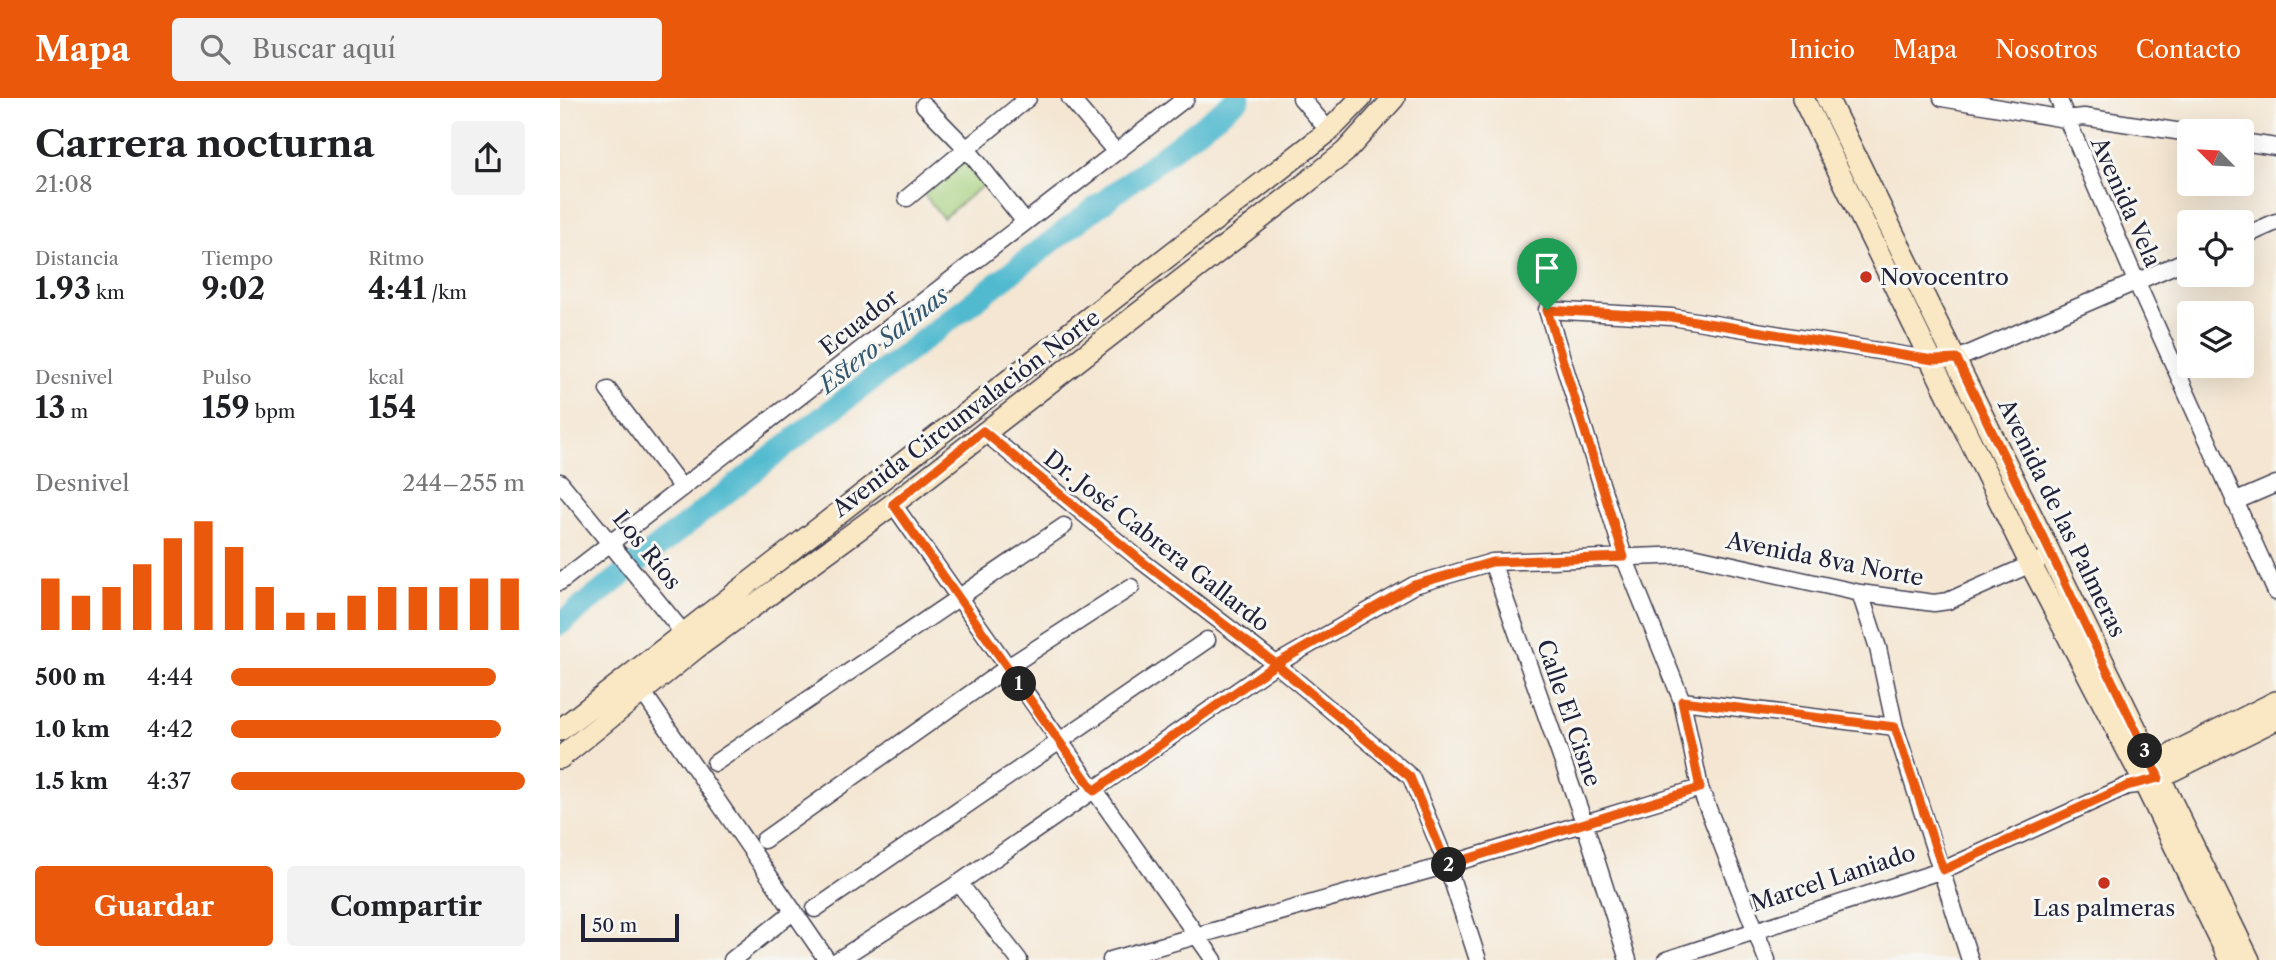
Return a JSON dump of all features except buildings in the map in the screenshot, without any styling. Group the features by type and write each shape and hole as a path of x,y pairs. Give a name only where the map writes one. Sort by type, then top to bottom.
{"main road":[{"name":"Avenida Circunvalación Norte","path":"560,758 642,691 690,641 996,388 1329,131 1361,98"},
{"name":"Avenida Circunvalación Norte","path":"560,730 893,504 983,431 1345,152 1394,98"},
{"name":"Avenida de las Palmeras","path":"1803,98 1933,360 2030,564 2145,778 2249,960"},
{"name":"Avenida de las Palmeras","path":"1827,98 1957,359 2050,556 2145,778 2230,960"},
{"path":"996,388 1011,410"},
{"name":"Marcel Laniado","path":"2145,778 2276,702"},
{"name":"Marcel Laniado","path":"2145,778 2276,719"}],"street":[{"path":"907,198 1028,98"},
{"path":"1070,98 1116,152"},
{"name":"Ecuador","path":"560,582 614,545 682,488 1186,98"},
{"path":"1301,98 1329,131"},
{"path":"1942,98 2065,119 2084,117 2177,131"},
{"name":"Avenida Vela","path":"2058,98 2136,281 2276,592"},
{"path":"924,105 967,149 1025,222"},
{"path":"2254,144 2276,147"},
{"path":"2254,232 2276,222"},
{"path":"1767,960 1700,788 1682,701 1624,557 1547,310 1671,317 1933,360 1957,359 2177,264"},
{"path":"608,390 682,488"},
{"name":"Dr. José Cabrera Gallardo","path":"983,431 1139,559 1276,664 1410,777 1447,865 1478,960"},
{"name":"Los Ríos","path":"560,482 656,596 690,641"},
{"path":"2234,502 2276,484"},
{"path":"893,504 1214,960"},
{"path":"715,763 1064,526"},
{"name":"Avenida 8va Norte","path":"838,960 959,883 1276,664 1414,585 1492,562 1688,555 1860,593 1934,603 1948,601 2050,556"},
{"name":"Calle El Cisne","path":"1492,562 1585,825 1628,960"},
{"path":"764,840 1008,667 1131,587"},
{"path":"1860,593 1878,648 1895,727 1970,960"},
{"path":"815,909 1207,640"},
{"path":"642,691 827,960"},
{"path":"1682,701 1895,727"},
{"name":"Marcel Laniado","path":"1666,960 1943,870 2145,778"},
{"path":"1111,960 1585,825 1700,788"},
{"path":"959,883 1019,960"},
{"path":"732,960 794,911"}],"green space":[{"path":"966,158 986,183 943,218 923,193"}],"waterway":[{"name":"Estero Salinas","path":"560,624 811,426 1239,98"}],"place":[{"name":"Novocentro","path":"1866,277"},
{"name":"Las palmeras","path":"2104,883"}],"route":[{"path":"1547,310 1624,557 1536,558 1492,562 1414,585 1276,664 1094,791 893,504 983,431 1139,559 1276,664 1392,760 1410,777 1447,865 1700,788 1682,701 1895,727 1943,870 2127,786 2159,778 1957,359 1933,360 1671,317 1547,310"}]}
